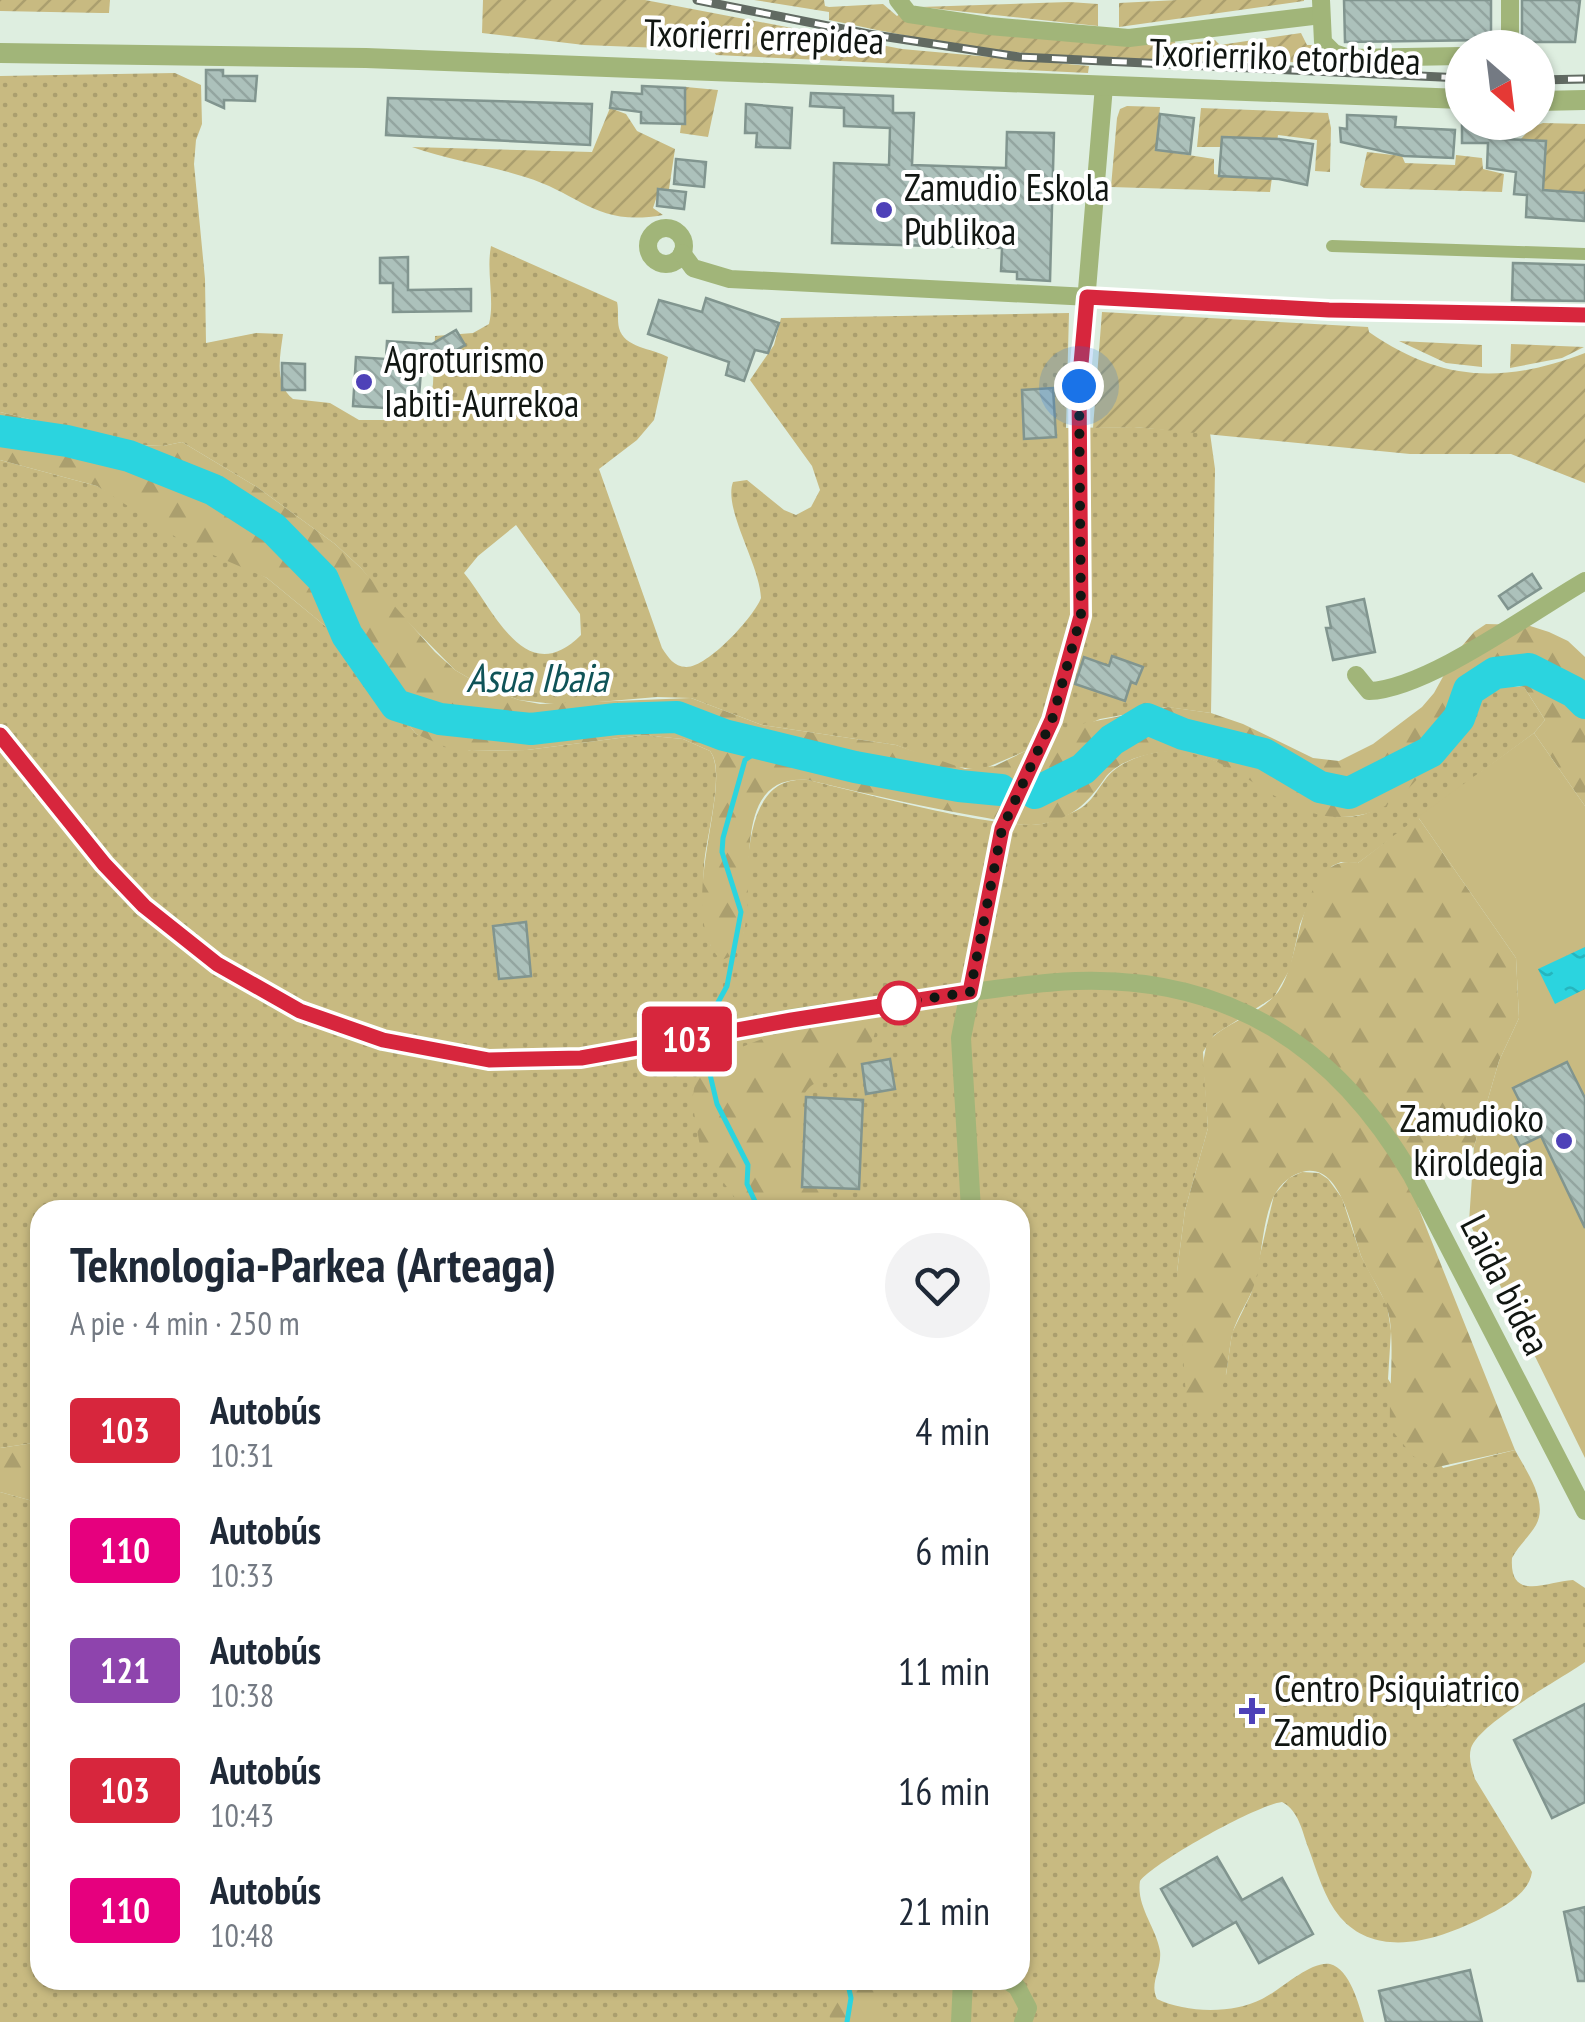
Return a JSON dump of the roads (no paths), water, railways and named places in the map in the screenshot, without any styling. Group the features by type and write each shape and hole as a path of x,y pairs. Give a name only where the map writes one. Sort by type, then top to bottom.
{"street":[{"path":"1510,0 1510,30"},
{"path":"903,7 959,23 1129,38 1321,16 1323,42 1334,53 1349,58 1445,56"},
{"name":"Txorierri errepidea","path":"0,52 366,58 1104,86"},
{"path":"970,1200 961,1038 1002,829 1052,720 1081,616 1079,386 1104,86"},
{"name":"Txorierriko etorbidea","path":"1104,86 1445,99"},
{"path":"1555,101 1585,100"},
{"path":"1332,246 1585,254"},
{"path":"682,253 694,268 730,279 1329,310 1585,315"},
{"path":"1356,675 1369,692 1420,679 1585,581"},
{"path":"0,735 104,864 144,906 217,964 300,1011 383,1040 489,1060 581,1058 970,992"},
{"name":"Laida bidea","path":"970,992 1076,981 1153,985 1199,995 1257,1018 1326,1064 1356,1094 1390,1138 1585,1510"},
{"path":"960,2022 962,1990"},
{"path":"1019,1990 1028,2008 1024,2022"}],"water":[{"path":"1585,947 1585,989 1555,1004 1538,969"}],"waterway":[{"name":"Asua Ibaia","path":"0,431 129,456 214,490 273,528 323,579 347,635 396,705 440,719 531,729 616,719 677,717 724,735 855,767 1001,790"},
{"name":"Asua Ibaia","path":"1035,793 1083,769 1112,740 1147,719 1183,734 1264,754 1320,787 1349,793 1430,752 1459,718 1469,690 1495,673 1529,669 1574,692 1585,703"},
{"path":"716,1006 727,986 741,912 722,852 723,838 745,760 767,745"},
{"path":"708,1066 717,1104 748,1165 747,1184 754,1200"},
{"path":"847,2022 849,1990"}],"railway":[{"path":"697,0 868,34 1019,57 1445,77"},
{"path":"1555,80 1585,79"}],"place":[{"name":"Zamudio Eskola Publikoa","path":"884,210"},
{"name":"Agroturismo Iabiti-Aurrekoa","path":"364,382"},
{"name":"Zamudioko kiroldegia","path":"1564,1141"},
{"name":"Centro Psiquiatrico Zamudio","path":"1252,1711"}]}
